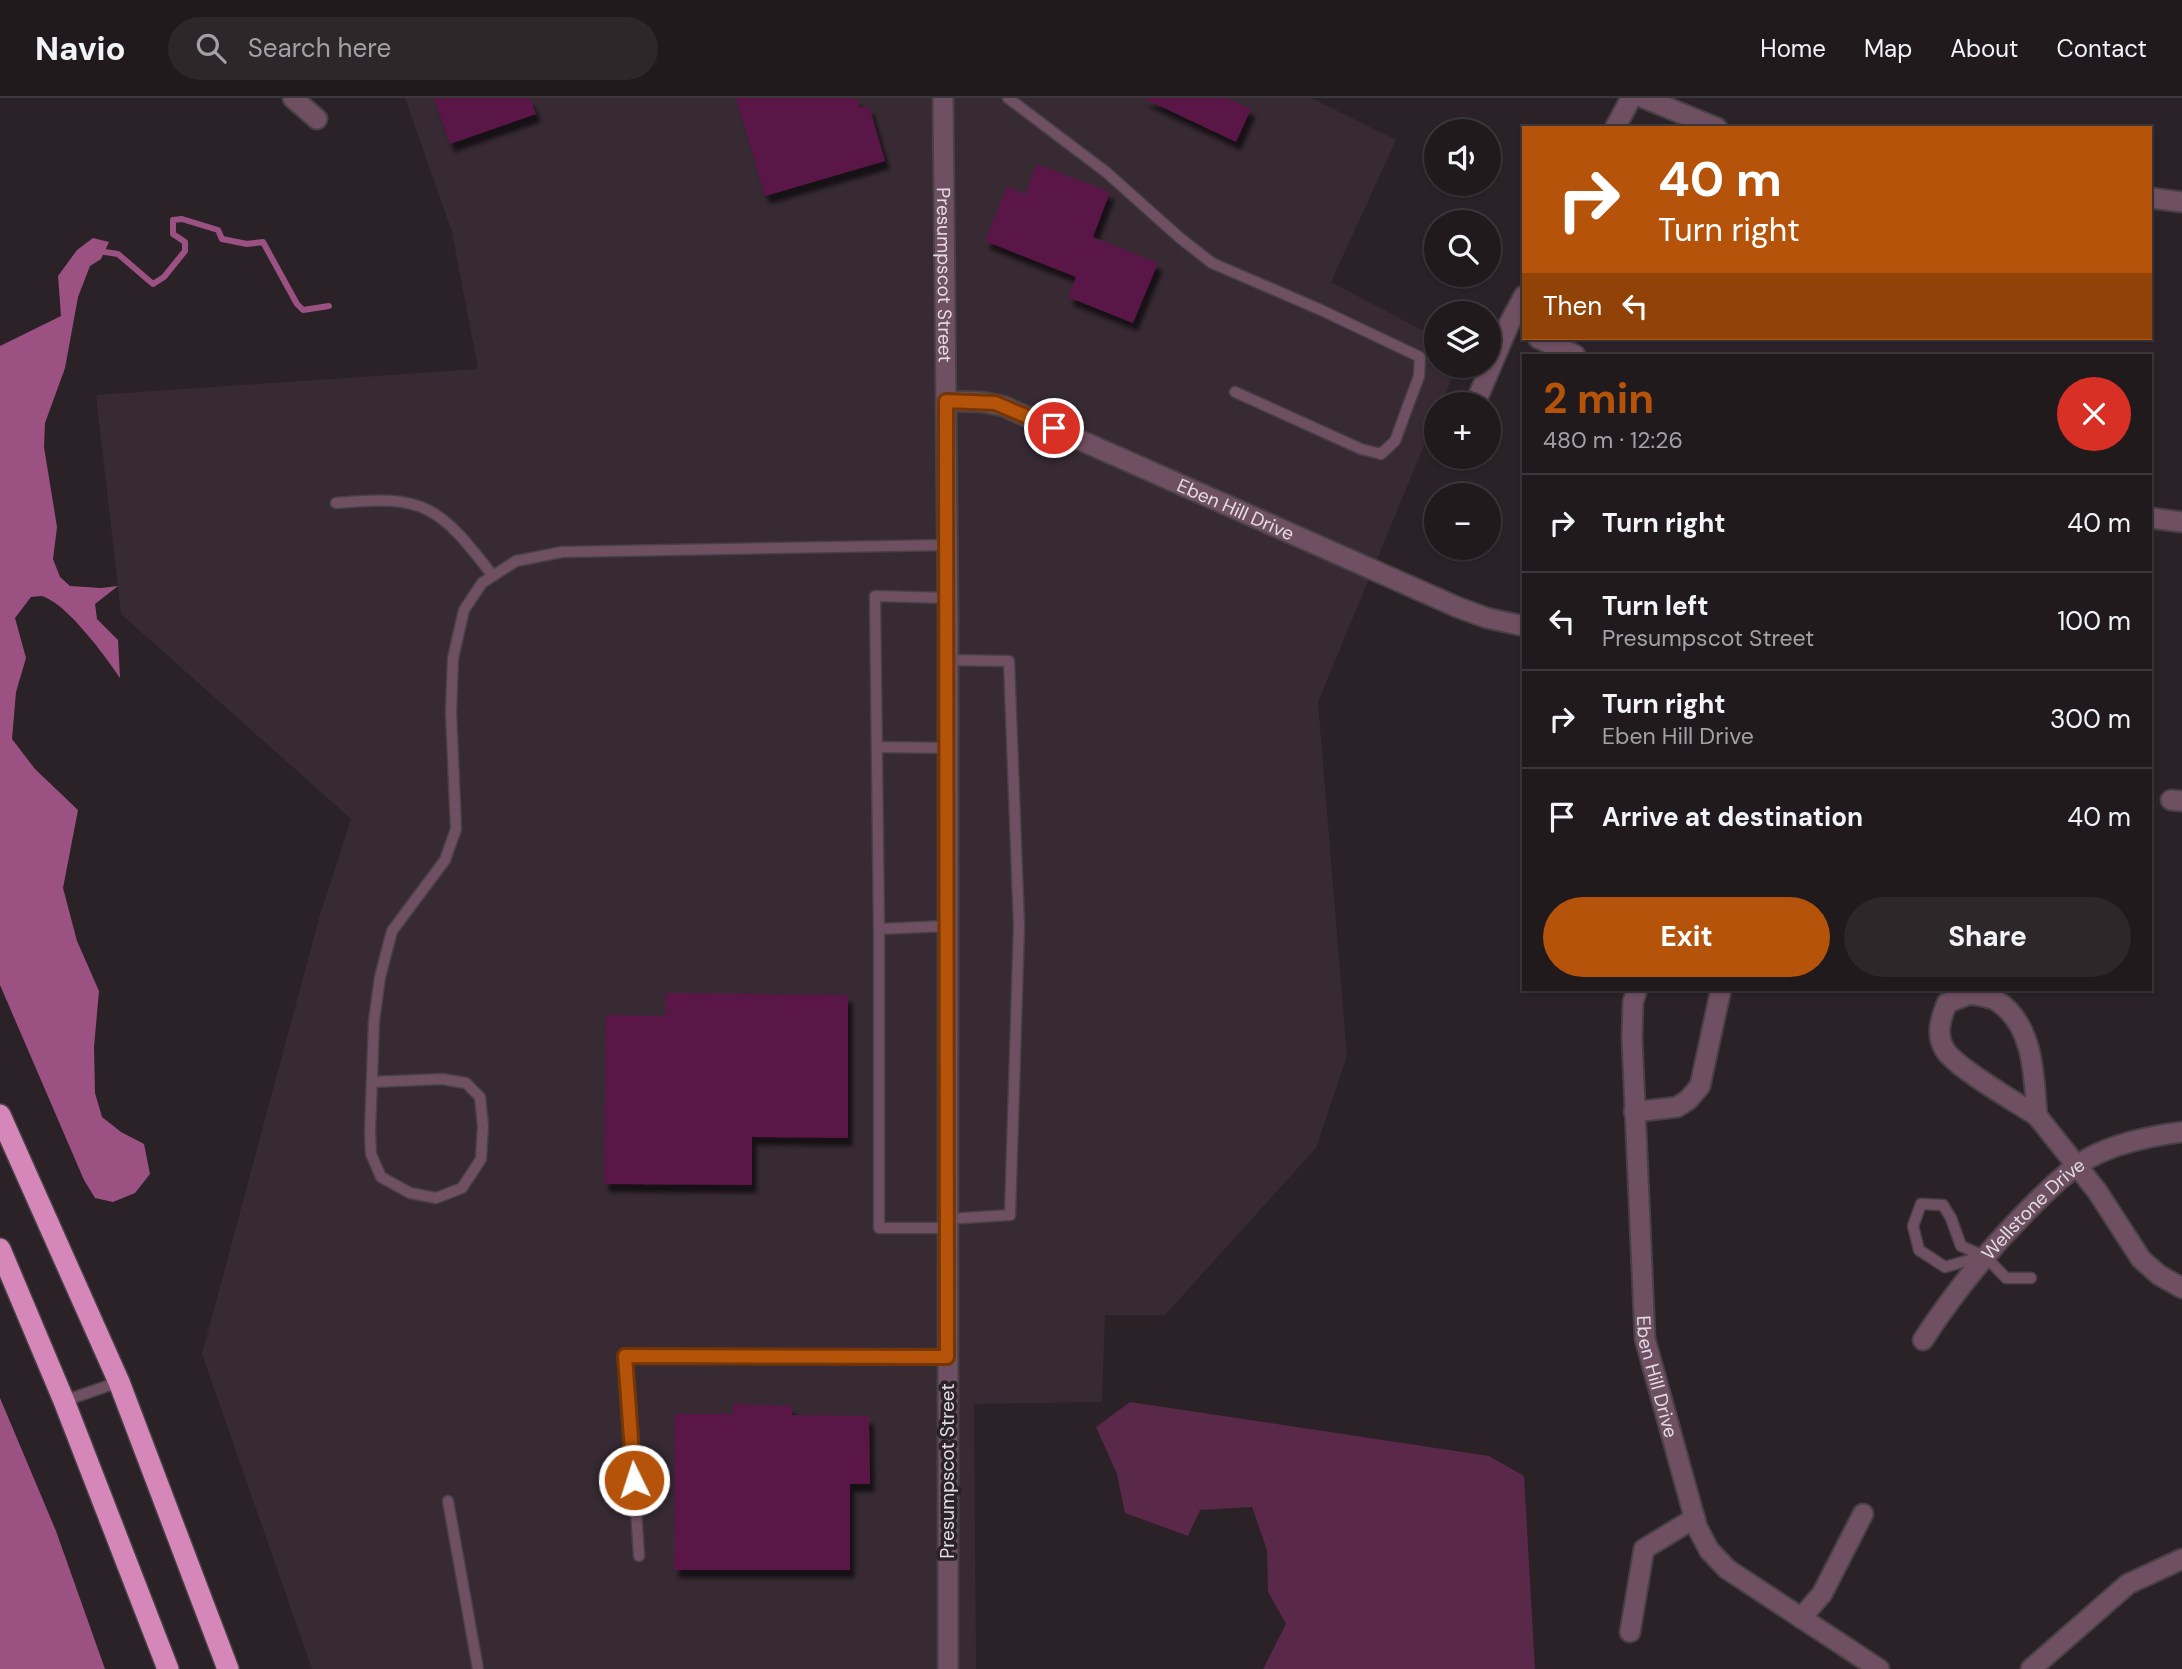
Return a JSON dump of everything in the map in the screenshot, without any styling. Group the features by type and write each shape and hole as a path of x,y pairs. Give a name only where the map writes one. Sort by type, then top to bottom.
{"highway":[{"path":"0,1115 119,1382 228,1669"},
{"path":"0,1249 119,1538 168,1669"}],"street":[{"path":"293,98 317,119"},
{"name":"Presumpscot Street","path":"943,98 948,598 948,1669"},
{"path":"1616,126 1632,98"},
{"path":"1644,98 1712,126"},
{"path":"2152,198 2182,202"},
{"path":"1482,392 1517,328 1522,305"},
{"path":"1542,340 1573,354"},
{"name":"Eben Hill Drive","path":"946,401 982,402 1003,406 1457,607 1487,618 1522,626"},
{"path":"2152,519 2182,522"},
{"name":"Eben Hill Drive","path":"1636,991 1633,1002 1632,1038 1645,1339 1695,1518 1709,1550 1727,1569 1879,1669"},
{"path":"1634,1112 1678,1108 1700,1086 1721,991"},
{"path":"2037,1116 2032,1062 2026,1037 2014,1015 1994,1000 1970,994 1947,1003 1938,1026 1944,1049 1963,1067 2037,1116 2097,1191 2141,1259 2159,1275 2182,1288"},
{"name":"Wellstone Drive","path":"1923,1340 1948,1301 1984,1256 2055,1183 2077,1166 2115,1146 2182,1132"},
{"path":"1801,1618 1822,1594 1863,1514"},
{"path":"1629,1632 1644,1549 1695,1518"},
{"path":"2031,1669 2128,1584 2182,1559"}],"lane":[{"path":"1008,98 1106,172 1212,263 1420,357 1419,376 1395,442 1381,454 1361,449 1235,392"},
{"path":"336,503 394,500 416,503 433,511 467,543 493,576"},
{"path":"372,1082 442,1079 466,1083 480,1097 484,1126 481,1159 462,1188 436,1198 410,1193 381,1177 371,1154 372,1082 377,999 391,931 445,860 456,829 451,712 453,657 464,610 482,583 516,561 562,552 947,545"},
{"path":"948,598 875,596 879,1228 947,1224 1010,1215 1019,926 1009,661 948,660"},
{"path":"877,747 947,748"},
{"path":"878,929 947,926"},
{"path":"1984,1256 1945,1267 1919,1250 1913,1226 1922,1203 1943,1205 1961,1246 1984,1256 2006,1278 2031,1278"},
{"path":"639,1556 625,1356 947,1357"},
{"path":"64,1401 119,1382"},
{"path":"448,1502 478,1669"}],"shaded area":[{"path":"405,98 1311,98 1396,140 1331,282 1424,331 1424,378 1452,378 1446,392 1424,392 1424,445 1318,702 1347,1056 1316,1148 1165,1315 1105,1315 1102,1402 974,1404 976,1669 312,1669 202,1354 319,918 351,819 121,614 96,395 478,369 452,232"},
{"path":"93,238 109,242 101,259 90,266 78,297 65,368 45,423 44,447 57,527 53,559 60,577 70,586 118,586 95,604 97,619 118,640 120,678 85,631 62,608 41,596 31,597 15,618 26,658 16,692 12,739 35,769 78,810 63,888 77,941 99,991 94,1047 95,1093 102,1117 121,1132 144,1144 150,1174 135,1193 113,1202 95,1198 84,1180 0,985 0,346 61,316 58,276 77,250"},
{"path":"0,1398 56,1531 105,1669 0,1669"},
{"path":"1130,1402 1489,1456 1524,1476 1535,1669 1263,1669 1286,1624 1268,1592 1267,1550 1252,1507 1200,1510 1188,1536 1125,1513 1117,1474 1096,1427"}],"building":[{"path":"434,98 530,98 536,114 450,144"},
{"path":"736,98 857,98 860,108 869,106 885,161 765,196"},
{"path":"1143,98 1227,98 1251,109 1236,142"},
{"path":"1037,164 1110,192 1093,237 1158,263 1133,323 1068,297 1076,277 985,241 1007,186 1025,194"},
{"path":"666,993 848,995 848,1138 752,1137 752,1185 604,1184 606,1015 665,1016"},
{"path":"733,1404 792,1406 792,1415 869,1416 870,1484 850,1484 850,1570 674,1570 675,1414 733,1414"}],"waterway":[{"path":"98,251 118,254 153,284 164,277 185,251 185,242 173,234 173,220 182,219 218,230 222,239 247,244 263,242 297,304 303,310 329,306"}],"route":[{"path":"634,1480 625,1356 947,1357 946,401 995,403 1054,428"}]}
